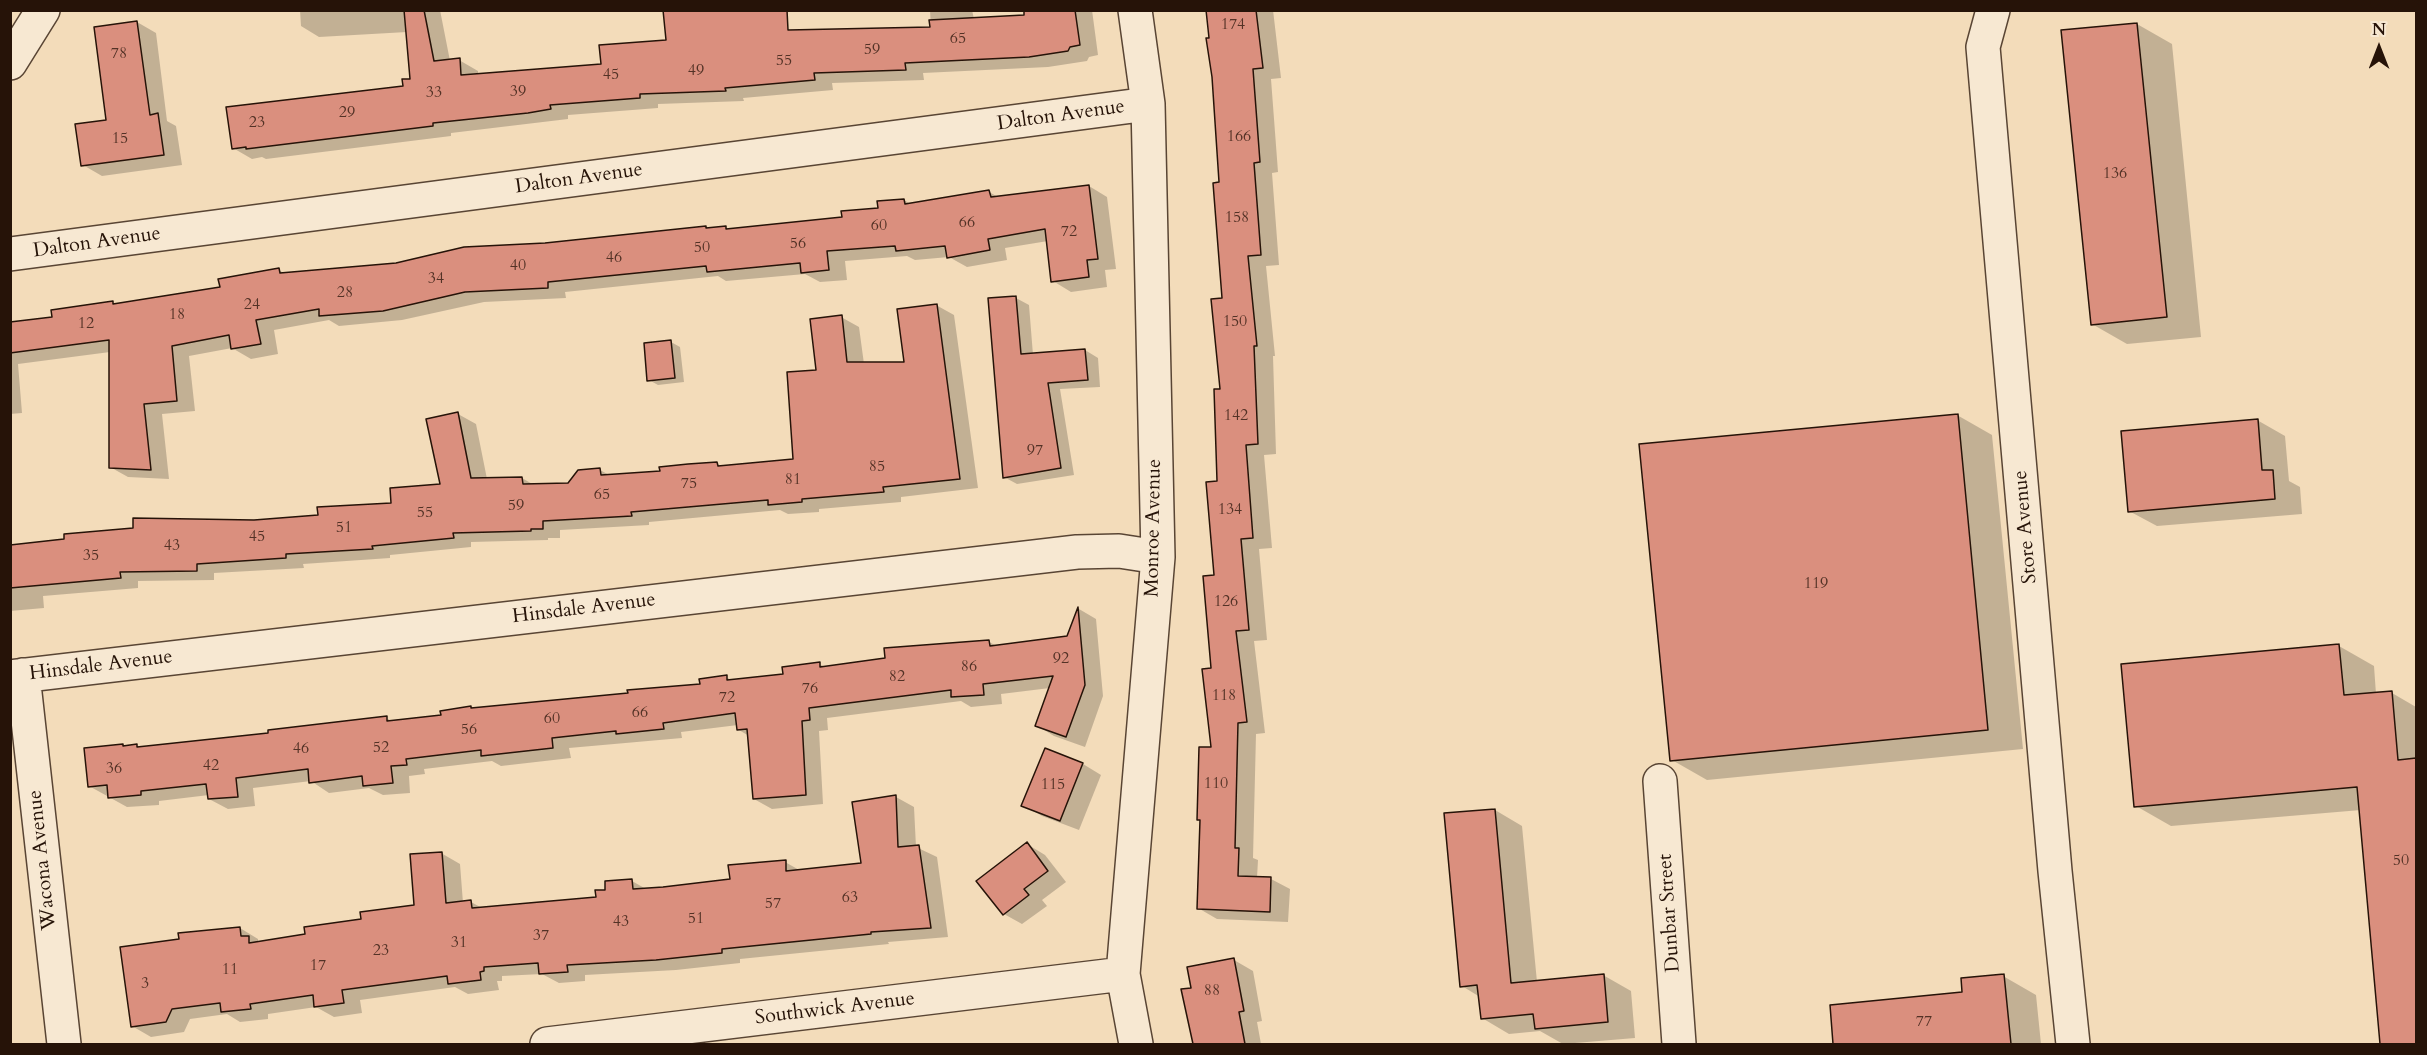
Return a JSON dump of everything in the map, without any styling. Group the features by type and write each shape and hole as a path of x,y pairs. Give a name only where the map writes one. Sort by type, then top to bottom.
{"street":[{"path":"10,63 43,10"},
{"name":"Monroe Avenue","path":"1135,10 1148,104 1158,557 1123,974 1136,1044"},
{"name":"Store Avenue","path":"1993,10 1983,47 2055,871 2073,1044"},
{"name":"Dalton Avenue","path":"10,254 1148,104"},
{"name":"Hinsdale Avenue","path":"17,676 1077,552 1119,551 1158,557"},
{"name":"Wacona Avenue","path":"17,676 64,1044"},
{"name":"Dunbar Street","path":"1660,782 1679,1044"},
{"name":"Southwick Avenue","path":"547,1044 1123,974"}],"building":[{"path":"404,10 424,10 434,61 460,58 461,75 601,64 599,45 666,40 663,10 787,10 788,30 930,27 929,20 1024,15 1024,10 1075,10 1080,45 1070,47 1068,51 1029,57 905,63 906,70 814,73 815,80 725,88 726,91 640,94 640,98 550,105 551,109 433,123 433,126 232,149 226,107 403,86 402,79 410,79"},
{"path":"1206,10 1256,10 1263,68 1253,69 1260,162 1254,163 1261,255 1248,256 1257,346 1254,346 1258,444 1246,445 1253,538 1241,539 1249,630 1236,631 1247,722 1238,723 1235,848 1239,848 1238,876 1271,877 1270,912 1197,909 1200,820 1197,820 1199,747 1211,747 1202,669 1211,668 1203,576 1214,575 1206,482 1217,481 1214,389 1220,389 1211,299 1222,298 1213,183 1219,182 1212,77 1206,38 1209,38"},
{"path":"137,21 150,115 158,113 164,155 81,166 75,124 106,120 94,27"},
{"path":"2137,23 2167,317 2091,325 2061,30"},
{"path":"1089,185 1098,259 1087,260 1089,277 1051,282 1045,229 988,239 990,250 947,258 945,246 896,251 895,246 827,251 829,270 801,273 800,263 707,272 706,266 548,282 548,288 465,292 383,311 319,316 319,309 256,320 261,344 231,349 229,335 172,346 177,401 144,404 151,470 109,468 109,340 10,353 10,322 52,317 51,310 113,301 113,304 220,287 218,279 279,268 280,273 396,263 464,247 545,243 706,226 706,228 726,226 726,229 842,217 841,211 878,208 877,201 904,199 905,204 989,190 991,197"},
{"path":"1016,296 1021,354 1085,349 1088,380 1048,383 1061,468 1003,478 988,298"},
{"path":"937,304 960,479 883,487 884,492 802,499 802,502 768,505 768,500 631,512 632,516 543,521 543,529 531,529 531,531 453,533 454,538 372,546 373,549 286,554 286,558 197,564 197,571 120,572 121,578 10,588 10,545 64,539 64,534 133,528 133,518 254,520 318,515 317,507 391,503 390,488 440,484 426,419 458,412 471,478 522,477 523,484 568,483 578,470 600,468 601,475 660,471 659,467 688,464 717,462 718,466 793,459 787,372 816,370 810,319 842,315 847,362 904,362 897,309"},
{"path":"671,340 675,378 647,381 644,343"},
{"path":"1958,414 1988,730 1670,761 1639,444"},
{"path":"2258,419 2262,470 2273,470 2275,499 2128,512 2121,431"},
{"path":"1078,607 1085,685 1066,737 1035,726 1053,676 983,684 984,695 951,697 951,690 809,708 810,720 802,721 806,795 753,799 747,729 737,730 735,713 663,723 664,729 616,734 616,731 552,738 553,748 481,756 481,750 406,759 407,765 391,766 393,783 363,786 362,776 309,783 308,769 236,778 238,797 208,799 206,784 141,791 141,795 108,798 107,785 88,787 84,748 123,744 123,746 137,744 137,747 268,733 268,730 387,716 387,721 441,715 440,711 471,706 471,708 628,693 627,690 700,684 699,679 727,675 727,680 783,674 782,667 820,662 820,667 885,658 884,648 989,640 990,646 1067,636"},
{"path":"2339,644 2344,695 2392,691 2398,760 2416,758 2416,1044 2380,1044 2357,787 2134,807 2121,664"},
{"path":"1045,748 1083,763 1060,821 1021,806"},
{"path":"896,795 898,847 919,845 931,928 871,932 871,934 722,949 722,953 656,960 567,965 568,972 539,974 538,963 484,967 484,971 480,972 481,980 448,984 447,976 342,990 344,1003 314,1007 313,995 250,1004 251,1009 221,1012 220,1003 172,1009 166,1022 131,1027 120,947 179,939 178,933 240,927 241,936 249,936 249,943 305,934 304,927 361,919 360,912 414,905 410,854 442,852 446,903 471,900 472,908 596,897 595,890 605,890 605,881 632,879 633,889 730,879 728,865 786,860 786,871 861,863 852,802"},
{"path":"1495,809 1511,983 1604,974 1608,1022 1535,1029 1533,1014 1481,1019 1477,985 1460,987 1444,813"},
{"path":"1027,842 1048,871 1024,889 1029,895 1003,915 976,881"},
{"path":"1234,958 1244,1011 1239,1012 1245,1044 1193,1044 1181,989 1191,988 1187,967"},
{"path":"2004,974 2011,1044 1833,1044 1830,1005 1962,992 1961,978"}]}
